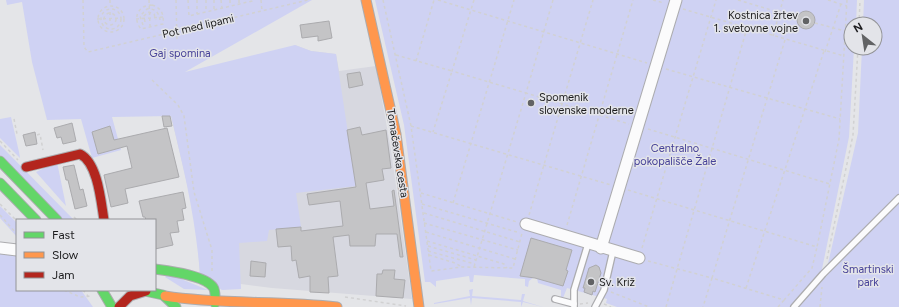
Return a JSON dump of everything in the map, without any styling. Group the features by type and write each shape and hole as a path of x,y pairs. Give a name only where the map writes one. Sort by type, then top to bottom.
{"street":[{"name":"Tomačevska cesta","path":"366,0 396,134 419,307"},
{"path":"601,248 675,3"},
{"path":"26,167 80,154 88,157 95,178 104,219"},
{"path":"0,161 56,219"},
{"path":"0,183 35,219"},
{"path":"524,229 564,237 639,258"},
{"path":"0,248 16,250"},
{"path":"156,269 192,278 210,285 214,290 215,303"},
{"path":"103,291 112,307"},
{"path":"119,307 130,296 141,291"},
{"path":"150,291 157,292 165,296 176,307"},
{"path":"165,296 215,303 274,301 337,307"},
{"path":"202,307 215,303"}],"lane":[{"path":"794,307 823,274 899,198"},
{"path":"555,299 574,306 574,290 588,244"},
{"path":"595,307 604,290 613,251"}],"path":[{"name":"Pot med lipami","path":"83,0 84,47 88,52 308,0"},
{"path":"110,0 110,32"},
{"path":"149,0 150,26"},
{"path":"176,0 177,42"},
{"path":"188,0 189,16 247,1 252,2 252,0"},
{"path":"197,0 197,14"},
{"path":"206,0 206,12"},
{"path":"214,0 214,10"},
{"path":"221,0 222,8"},
{"path":"230,0 230,6"},
{"path":"261,0 262,11"},
{"path":"383,0 411,126 431,271 462,267 513,268 594,0"},
{"path":"416,61 434,0"},
{"path":"438,0 656,66 840,119"},
{"path":"434,132 474,0"},
{"path":"453,203 514,0"},
{"path":"564,237 633,0"},
{"path":"653,0 675,3 712,18 843,56"},
{"path":"716,0 712,18 639,258 784,300"},
{"path":"738,0 798,18"},
{"path":"773,36 783,0"},
{"path":"828,0 847,6"},
{"path":"847,0 847,16"},
{"path":"859,16 860,0"},
{"path":"746,288 804,109 841,4"},
{"path":"97,19 102,9 110,5 118,8 124,18"},
{"path":"150,5 160,8 164,17 163,24 140,29 136,19 139,11 150,5"},
{"path":"110,9 116,11 120,18 117,27 110,29 104,27 100,19 103,13 110,9"},
{"path":"143,25 140,19 143,12 150,9 157,12 160,19"},
{"path":"145,22 144,19 146,13 150,12"},
{"path":"150,12 154,14 156,19"},
{"path":"110,13 114,14 117,18"},
{"path":"104,19 107,14 110,13"},
{"path":"136,19 160,19 164,17"},
{"path":"110,25 116,22 117,18"},
{"path":"97,19 124,18"},
{"path":"97,19 103,30 110,32 119,29 124,18"},
{"path":"104,19 107,24 110,25"},
{"path":"815,23 843,30"},
{"path":"666,307 747,28"},
{"path":"703,307 785,40"},
{"path":"396,55 526,93 474,267"},
{"path":"778,307 812,268 839,139 844,56"},
{"path":"827,259 853,136 858,56"},
{"path":"152,80 178,105 184,116 194,192 212,250 210,285"},
{"path":"14,119 18,134"},
{"path":"411,126 817,247"},
{"path":"37,135 40,134 46,162"},
{"path":"0,141 19,160"},
{"path":"420,193 489,213 524,229"},
{"path":"0,204 16,220"},
{"path":"422,204 486,223 524,229"},
{"path":"423,213 520,242"},
{"path":"0,216 16,233"},
{"path":"424,223 518,250"},
{"path":"426,232 515,259"},
{"path":"427,241 504,264 508,268"},
{"path":"428,246 476,260"},
{"path":"428,251 475,264"},
{"path":"429,255 455,263 462,267"},
{"path":"820,307 823,274"},
{"path":"604,290 649,307"},
{"path":"66,291 80,297 88,296 84,291"},
{"path":"344,297 405,305"}],"shaded area":[{"path":"295,45 311,51 336,54 339,71 376,66 391,150 412,299 272,288 241,284 200,275 197,236 190,196 171,116"}],"green space":[{"name":"Gaj spomina","path":"6,0 312,0 185,72 295,45 311,51 336,54 356,186 296,193 301,227 269,230 267,241 239,243 241,289 222,290 200,275 196,234 185,175 171,116 112,117 121,150 92,158 81,119 47,120 32,62 22,2 7,5"},
{"name":"Centralno pokopališče Žale","path":"375,0 857,0 856,16 843,16 843,56 854,56 849,137 821,274 792,307 617,307 606,303 607,299 567,288 563,298 561,297 561,290 538,283 537,278 534,277 529,281 528,287 525,286 525,279 474,275 473,282 470,282 469,276 436,281 436,287 430,282 425,282 404,125"},
{"path":"864,0 899,0 899,195 827,268 858,133 862,56 883,56 883,16 863,16"},
{"path":"11,117 20,158 0,138 0,119"},
{"path":"0,145 73,219 62,219 0,155"},
{"path":"57,162 66,206 36,172"},
{"name":"Šmartinski park","path":"899,200 899,307 797,307"},
{"path":"0,206 16,222 16,236 0,218"},
{"path":"0,253 16,256 16,291 82,291 93,307 0,307"},
{"path":"169,274 208,290 184,289 165,277"},
{"path":"473,289 472,296 521,300 522,294 525,294 523,301 543,307 523,302 521,307 521,302 472,298 471,305 470,298 434,304 470,296 469,290"}],"building":[{"name":"Kostnica žrtev 1. svetovne vojne","path":"806,11 812,14 815,20 812,26 806,29 800,26 797,20 800,14"},
{"path":"329,21 332,38 318,41 318,36 302,38 300,25"},
{"path":"360,72 363,85 349,88 347,74"},
{"path":"162,116 170,116 172,126 164,127"},
{"path":"72,123 76,141 63,144 61,137 57,138 54,128"},
{"path":"110,126 114,140 167,128 179,177 125,189 128,203 111,207 104,175 132,168 127,146 98,154 92,132"},
{"path":"360,127 362,135 386,130 391,168 382,169 384,180 366,183 370,209 394,206 392,191 394,190 403,257 400,257 397,234 376,234 375,246 350,246 349,235 333,237 338,276 328,277 329,293 310,292 310,276 299,278 296,260 292,261 291,246 278,247 276,229 301,227 301,231 343,226 340,201 309,205 307,194 356,187 347,130"},
{"path":"35,132 37,144 26,146 23,135"},
{"path":"74,165 80,190 83,189 87,206 75,209 68,180 66,180 63,167"},
{"path":"183,192 186,208 182,209 184,220 177,221 179,232 170,233 173,245 156,249 156,219 146,219 145,217 143,217 139,201"},
{"path":"531,238 572,250 566,270 568,271 563,286 535,278 520,276"},
{"path":"251,261 266,263 265,277 250,276"},
{"name":"Sv. Križ","path":"596,265 599,267 601,273 595,292 593,291 592,295 584,292 585,288 583,288 589,268"},
{"path":"383,270 395,270 394,279 405,280 403,298 376,296 377,274 382,274"}],"traffic: fast":[{"path":"0,161 56,219"},
{"path":"0,183 35,219"},
{"path":"156,269 186,274 202,279 215,290 215,303"},
{"path":"103,291 112,307"},
{"path":"145,291 163,295 176,307"}],"traffic: slow":[{"path":"366,0 396,134 419,307"},
{"path":"165,296 208,301 337,307"}],"traffic: jam":[{"path":"26,167 80,154 86,159 95,174 104,219"},
{"path":"119,307 130,296 146,291"}],"place":[{"name":"Kostnica žrtev 1. svetovne vojne","path":"806,21"},
{"name":"Spomenik slovenske moderne","path":"531,103"},
{"name":"Sv. Križ","path":"591,282"}]}
